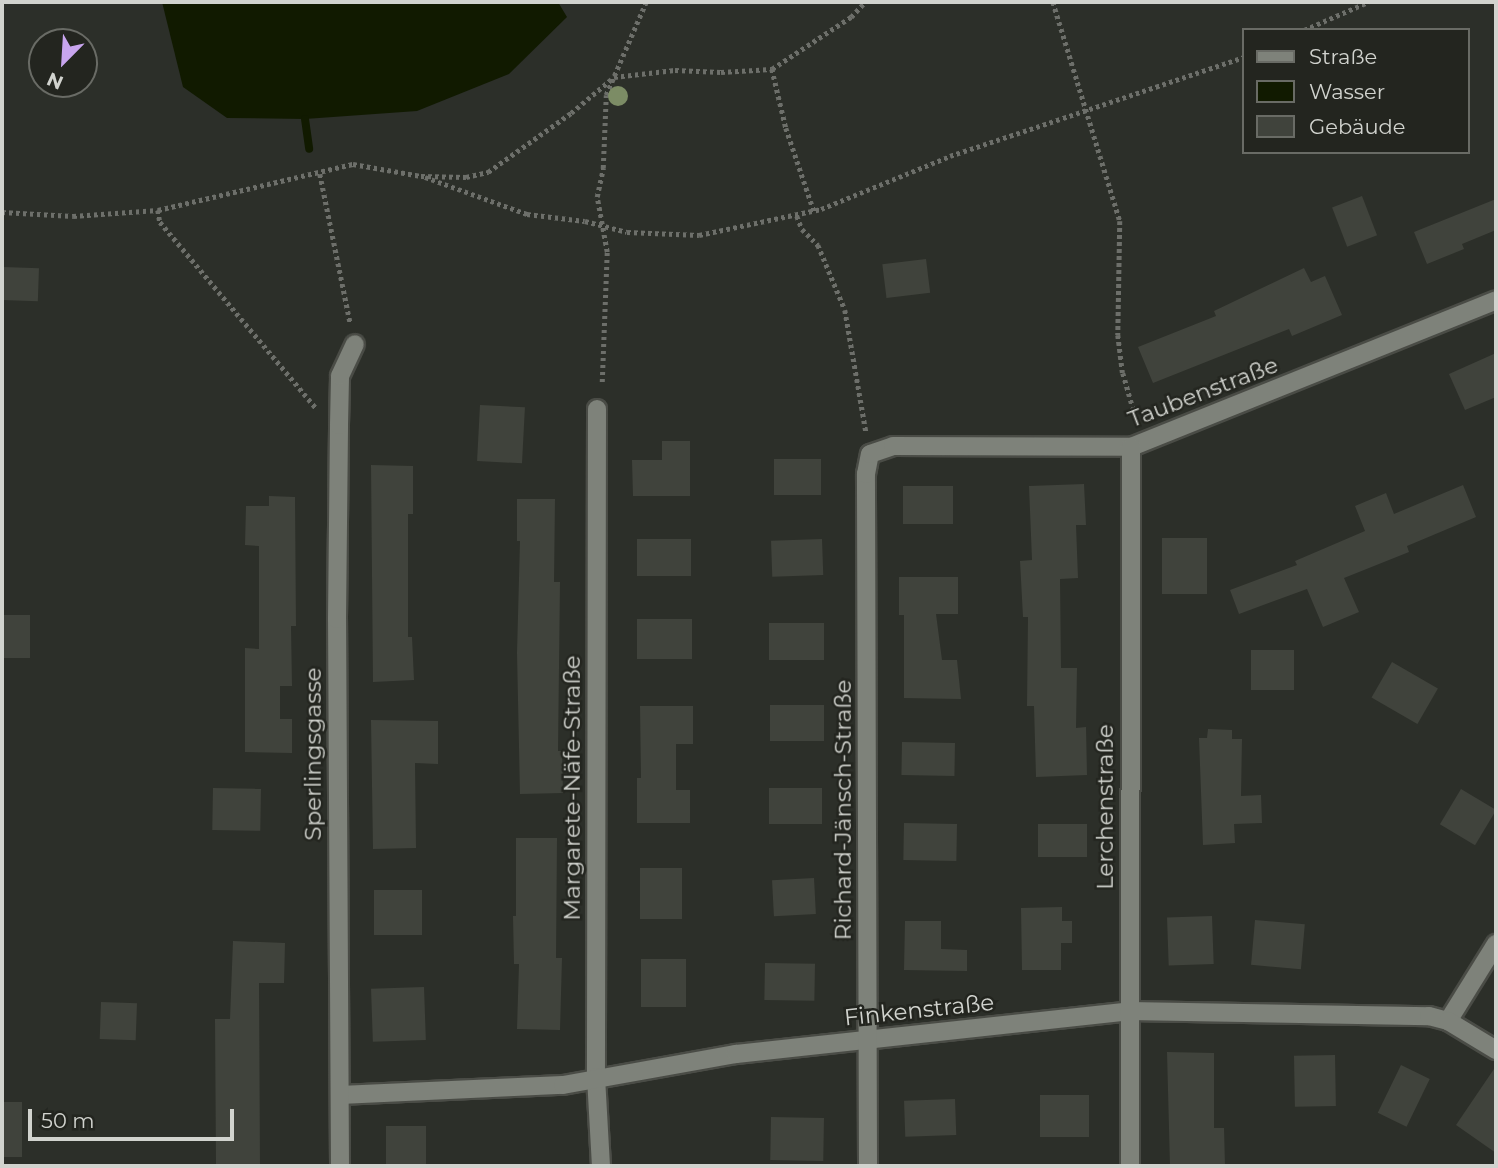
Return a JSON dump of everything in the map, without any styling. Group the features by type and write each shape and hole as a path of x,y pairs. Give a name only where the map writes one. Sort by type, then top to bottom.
{"street":[{"name":"Taubenstraße","path":"870,454 892,446 1137,445 1496,300"},
{"name":"Sperlingsgasse","path":"340,1166 337,633 340,376 355,344"},
{"name":"Margarete-Näfe-Straße","path":"597,409 596,1077 601,1166"},
{"name":"Lerchenstraße","path":"1130,1166 1129,1011 1137,445"},
{"name":"Richard-Jänsch-Straße","path":"868,1166 866,474 870,454"},
{"path":"1448,1021 1496,944"},
{"name":"Finkenstraße","path":"340,1096 563,1085 736,1054 1129,1011 1429,1017 1448,1021 1496,1050"}],"path":[{"path":"602,382 607,252 597,197 603,168 606,95 646,2"},
{"path":"2,212 73,216 158,209 320,174 353,164 421,176 466,177 488,172 571,113 614,77 675,70 721,72 772,69 850,16 865,2"},
{"path":"1053,2 1120,221 1118,335 1137,445"},
{"path":"1309,28 1368,2"},
{"path":"421,176 527,214 663,236 699,235 814,211 950,156 1242,58"},
{"path":"772,69 786,128 812,197 814,211"},
{"path":"320,174 355,344"},
{"path":"158,209 160,222 317,408 340,425"},
{"path":"797,216 802,229 818,244 845,310 870,454"}],"water":[{"path":"162,2 558,2 567,17 509,74 417,111 305,119 227,118 183,87"}],"building":[{"path":"1362,196 1377,235 1347,247 1332,207"},
{"path":"1496,199 1496,230 1462,244 1464,249 1427,264 1414,232"},
{"path":"926,259 930,293 886,298 882,264"},
{"path":"3,267 39,268 38,301 2,300"},
{"path":"1304,268 1311,282 1325,276 1342,315 1292,336 1289,329 1153,383 1138,347 1216,316 1214,311"},
{"path":"1496,353 1496,397 1465,410 1449,374"},
{"path":"480,405 525,407 522,463 477,461"},
{"path":"662,441 690,441 690,496 633,496 632,460 662,460"},
{"path":"774,459 821,459 821,495 774,495"},
{"path":"371,465 413,466 413,514 408,514 408,637 412,637 414,680 373,682"},
{"path":"1084,484 1086,525 1076,525 1078,578 1060,579 1061,668 1077,668 1076,728 1086,727 1087,775 1036,777 1034,706 1027,706 1028,617 1023,617 1020,561 1032,560 1029,486"},
{"path":"1463,485 1476,517 1407,546 1409,552 1344,578 1359,612 1323,627 1307,589 1239,614 1230,590 1297,565 1295,561 1365,531 1355,506 1386,493 1394,514"},
{"path":"903,486 953,486 953,524 903,524"},
{"path":"269,496 295,497 296,626 291,626 292,686 280,686 280,719 292,719 292,753 245,752 245,648 259,649 259,546 245,545 246,506 269,506"},
{"path":"517,499 555,499 554,582 560,582 558,751 562,751 563,793 520,794 517,653 520,541 517,541"},
{"path":"1162,538 1207,538 1207,594 1162,594"},
{"path":"637,539 691,539 691,576 637,576"},
{"path":"822,539 823,575 772,577 771,541"},
{"path":"899,577 958,577 958,614 936,614 942,660 957,660 961,699 904,698 904,615 899,615"},
{"path":"2,615 30,615 30,658 2,658"},
{"path":"637,619 692,619 692,659 637,659"},
{"path":"769,623 824,623 824,660 769,660"},
{"path":"1251,650 1294,650 1294,690 1251,690"},
{"path":"1392,662 1438,688 1417,724 1372,698"},
{"path":"770,705 824,705 824,741 770,741"},
{"path":"640,706 693,706 693,744 676,744 676,790 690,790 690,823 637,823 637,778 641,778"},
{"path":"371,720 438,721 438,764 415,763 416,848 373,849"},
{"path":"1208,729 1232,730 1232,739 1242,739 1241,796 1261,795 1262,823 1234,824 1235,843 1203,845 1199,738 1207,738"},
{"path":"902,742 955,743 954,776 901,775"},
{"path":"213,788 261,789 260,831 212,830"},
{"path":"769,788 822,788 822,824 769,824"},
{"path":"1461,789 1496,810 1475,845 1440,824"},
{"path":"904,823 957,824 956,861 903,860"},
{"path":"1038,824 1087,824 1087,857 1038,857"},
{"path":"516,838 557,838 556,958 562,958 560,1030 517,1029 519,964 514,964 513,916 516,916"},
{"path":"640,868 682,868 682,919 640,919"},
{"path":"814,878 816,914 774,916 772,880"},
{"path":"374,890 422,890 422,935 374,935"},
{"path":"1062,907 1062,921 1072,921 1072,943 1061,943 1061,970 1022,970 1021,908"},
{"path":"1212,916 1214,964 1169,966 1167,918"},
{"path":"1255,920 1305,924 1301,969 1251,965"},
{"path":"905,921 941,921 941,949 967,950 967,971 904,970"},
{"path":"233,941 285,943 284,983 259,983 260,1166 216,1166 215,1019 230,1019"},
{"path":"641,959 686,959 686,1007 641,1007"},
{"path":"765,963 815,964 814,1001 764,1000"},
{"path":"424,987 426,1040 373,1042 371,989"},
{"path":"101,1002 137,1003 136,1040 100,1039"},
{"path":"1167,1052 1214,1053 1214,1128 1224,1128 1225,1166 1170,1166"},
{"path":"1335,1055 1336,1106 1295,1107 1294,1056"},
{"path":"1401,1065 1430,1079 1407,1127 1378,1113"},
{"path":"1496,1066 1496,1153 1456,1125"},
{"path":"1040,1095 1089,1095 1089,1137 1040,1137"},
{"path":"955,1099 956,1135 905,1137 904,1101"},
{"path":"2,1102 22,1102 22,1157 2,1157"},
{"path":"771,1117 824,1118 823,1161 770,1160"},
{"path":"386,1126 426,1126 426,1166 386,1166"}],"waterway":[{"path":"305,119 309,149"}]}
